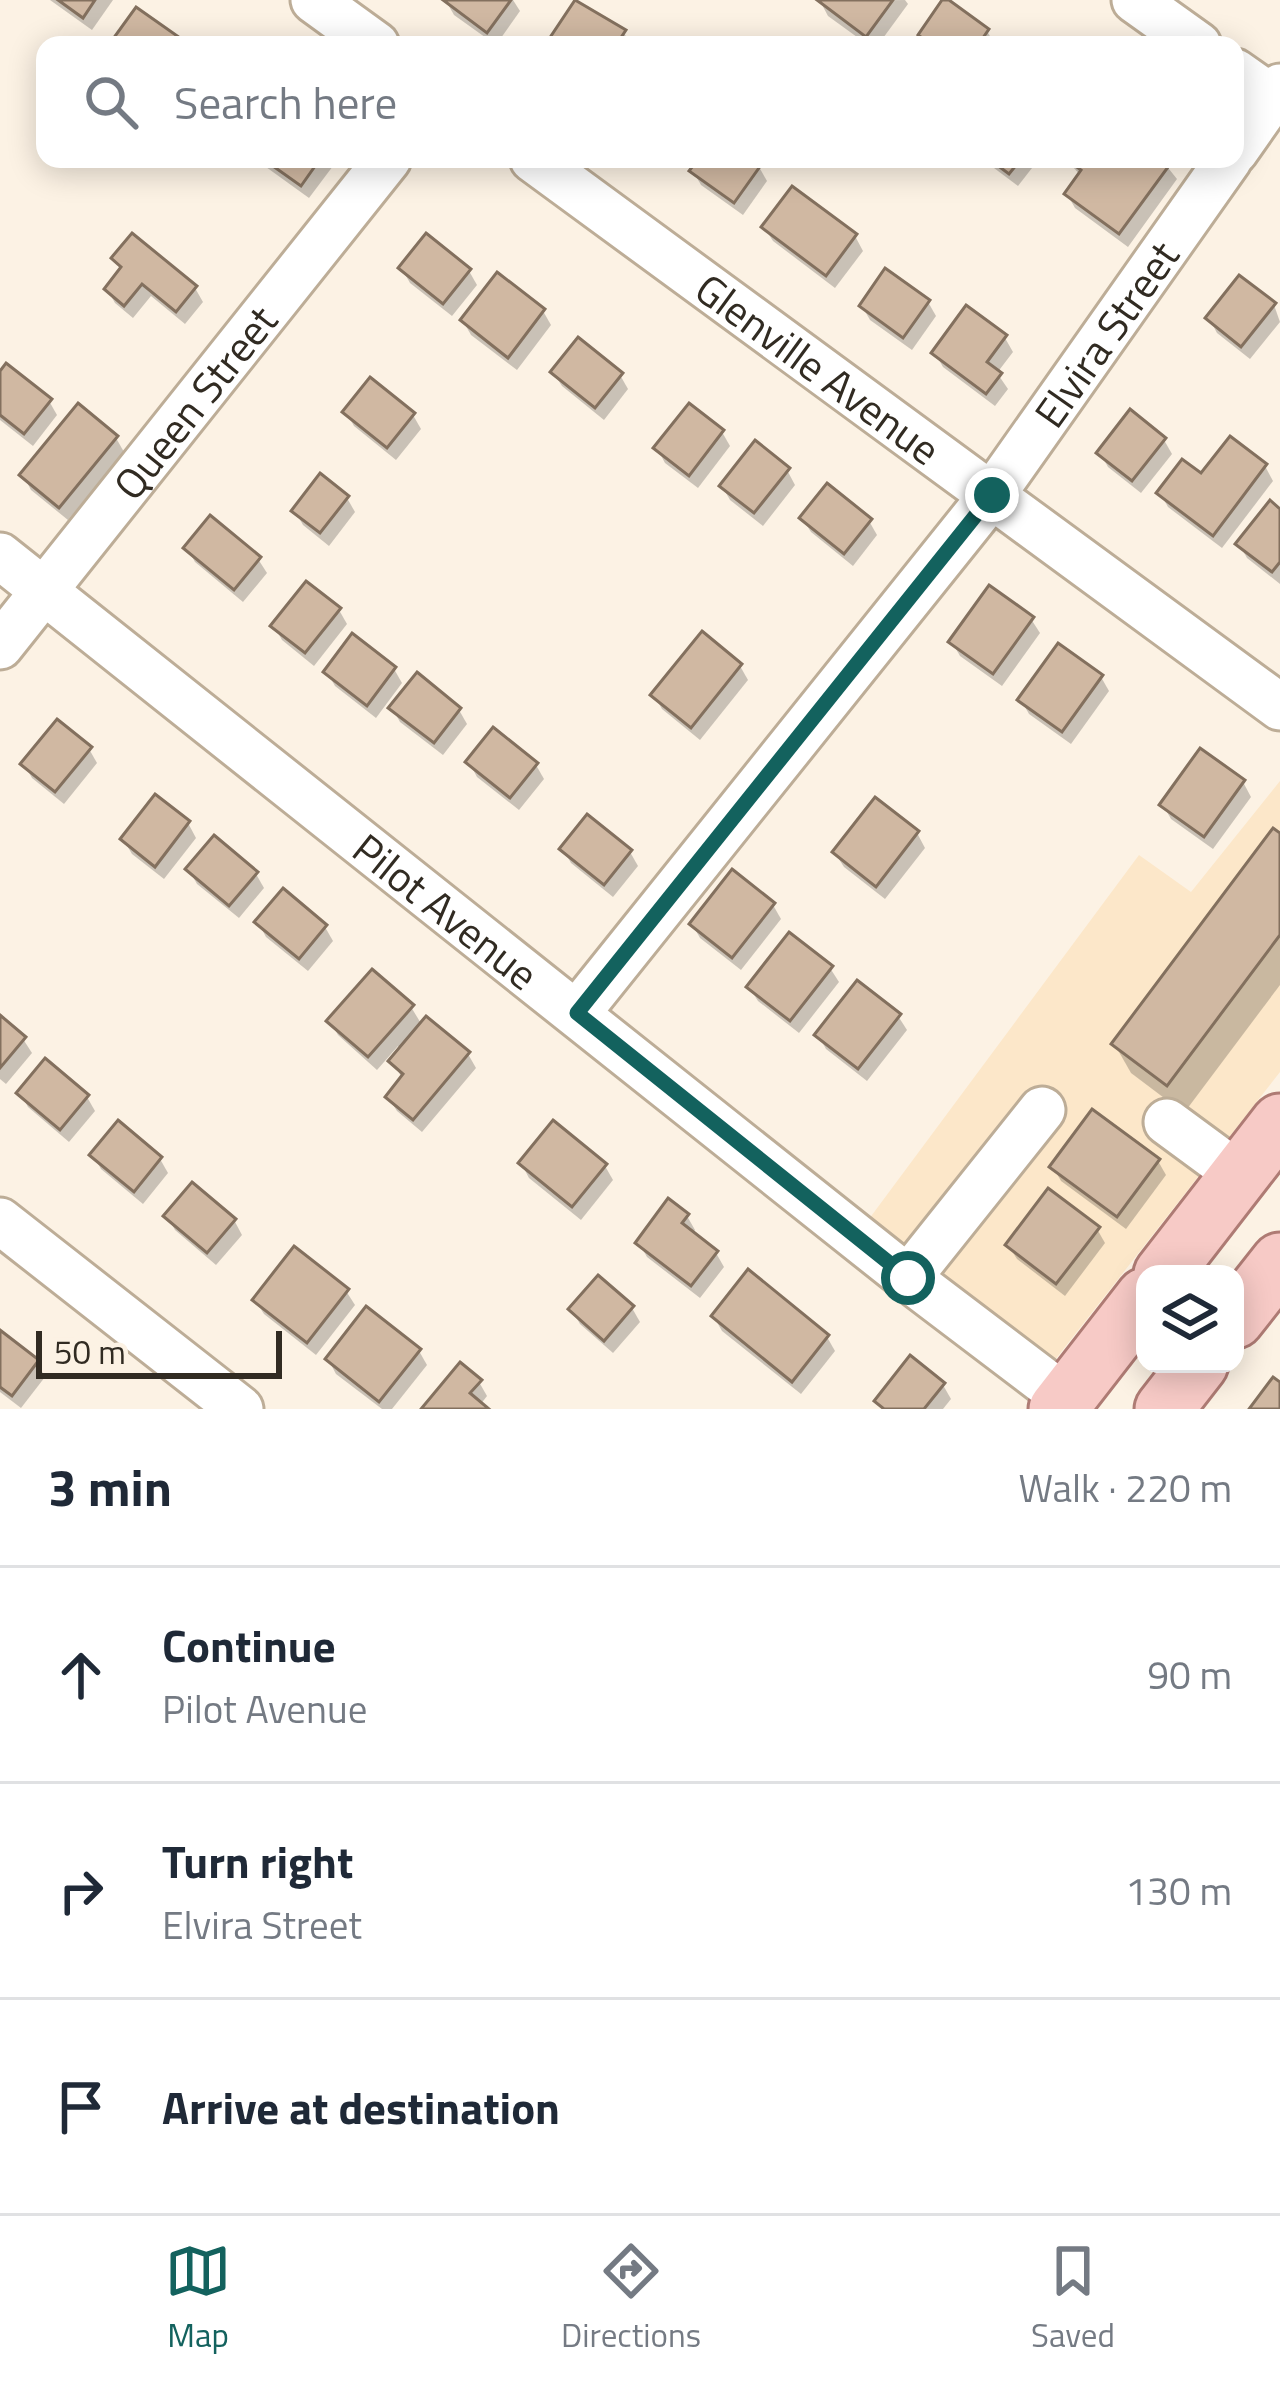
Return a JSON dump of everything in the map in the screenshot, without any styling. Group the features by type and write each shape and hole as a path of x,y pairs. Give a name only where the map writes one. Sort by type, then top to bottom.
{"main road":[{"path":"1169,1265 1280,1123"},
{"path":"1244,1308 1280,1262"},
{"path":"1062,1404 1136,1309"},
{"path":"1164,1409 1192,1373"}],"street":[{"path":"314,0 364,36"},
{"path":"1136,0 1186,36"},
{"path":"1244,77 1276,93 1244,138"},
{"name":"Queen Street","path":"0,646 381,168"},
{"name":"Glenville Avenue","path":"545,168 1280,707"},
{"name":"Elvira Street","path":"577,1013 992,495 1223,168"},
{"name":"Pilot Avenue","path":"0,556 1062,1404"},
{"path":"908,1278 1042,1110"},
{"path":"1167,1122 1239,1175"},
{"path":"0,1221 240,1409"}],"shaded area":[{"path":"1280,781 1280,1072 1051,1365 869,1219 1139,855 1191,892"}],"building":[{"path":"58,0 95,0 83,18"},
{"path":"443,0 511,0 487,33"},
{"path":"575,0 626,30 622,36 551,36"},
{"path":"817,0 893,0 865,36"},
{"path":"942,0 949,0 989,29 984,36 918,35"},
{"path":"136,7 177,36 115,36"},
{"path":"276,168 314,168 301,186"},
{"path":"691,168 759,168 734,203 689,171"},
{"path":"1167,168 1119,234 1064,194 1081,170"},
{"path":"792,186 857,234 826,276 761,227"},
{"path":"132,233 197,286 176,312 142,284 124,306 104,289 121,267 111,258"},
{"path":"426,233 471,269 443,304 398,268"},
{"path":"885,268 930,300 903,338 859,306"},
{"path":"497,272 545,309 508,358 460,320"},
{"path":"1239,275 1276,303 1241,347 1205,318"},
{"path":"966,305 1007,335 987,362 1002,373 986,394 931,353"},
{"path":"578,337 623,373 595,408 550,372"},
{"path":"6,363 52,399 24,434 0,415 0,371"},
{"path":"370,377 415,413 387,448 342,412"},
{"path":"78,403 118,436 59,508 19,475"},
{"path":"689,403 724,430 689,476 653,448"},
{"path":"1130,409 1166,438 1132,481 1096,453"},
{"path":"1230,436 1267,464 1213,536 1156,493 1182,459 1201,473"},
{"path":"755,440 790,468 754,513 719,486"},
{"path":"320,473 349,496 320,533 291,511"},
{"path":"827,483 872,519 844,554 799,518"},
{"path":"1270,500 1280,509 1280,562 1272,572 1235,544"},
{"path":"210,515 261,557 234,590 183,548"},
{"path":"306,581 341,608 305,653 270,626"},
{"path":"989,585 1034,617 993,674 948,642"},
{"path":"702,631 742,664 691,728 650,695"},
{"path":"352,633 396,667 367,706 323,672"},
{"path":"1058,643 1103,675 1062,732 1017,700"},
{"path":"417,672 461,708 434,743 388,708"},
{"path":"57,719 92,747 55,792 20,764"},
{"path":"493,727 538,763 510,798 465,762"},
{"path":"1200,748 1245,780 1204,837 1159,805"},
{"path":"155,794 190,821 155,867 120,839"},
{"path":"875,797 919,831 876,887 832,852"},
{"path":"587,814 632,850 604,885 559,849"},
{"path":"1273,828 1280,833 1280,935 1167,1086 1111,1044"},
{"path":"214,835 258,872 229,906 185,869"},
{"path":"732,869 775,903 732,958 689,924"},
{"path":"283,888 327,925 299,959 254,922"},
{"path":"789,932 833,966 790,1021 746,987"},
{"path":"372,969 414,1005 368,1057 326,1021"},
{"path":"857,980 901,1014 858,1069 814,1035"},
{"path":"0,1015 26,1037 0,1068"},
{"path":"426,1016 470,1052 413,1120 385,1097 403,1074 388,1061"},
{"path":"45,1058 89,1095 60,1130 16,1093"},
{"path":"1092,1109 1160,1159 1117,1217 1049,1167"},
{"path":"118,1120 162,1157 134,1192 89,1155"},
{"path":"553,1120 607,1164 572,1207 518,1163"},
{"path":"192,1182 236,1219 207,1253 163,1216"},
{"path":"1048,1188 1100,1227 1056,1284 1005,1245"},
{"path":"668,1198 689,1214 682,1223 718,1251 691,1286 635,1243"},
{"path":"294,1246 349,1289 307,1343 252,1300"},
{"path":"748,1269 829,1335 792,1382 711,1316"},
{"path":"598,1275 634,1306 604,1341 568,1309"},
{"path":"366,1306 421,1349 379,1402 325,1359"},
{"path":"0,1330 39,1360 12,1396 0,1387"},
{"path":"910,1355 945,1383 924,1409 884,1409 874,1401"},
{"path":"460,1362 482,1380 470,1393 489,1409 421,1409"},
{"path":"1273,1377 1280,1382 1280,1409 1249,1409"}],"route":[{"path":"908,1278 577,1013 992,495"}]}
